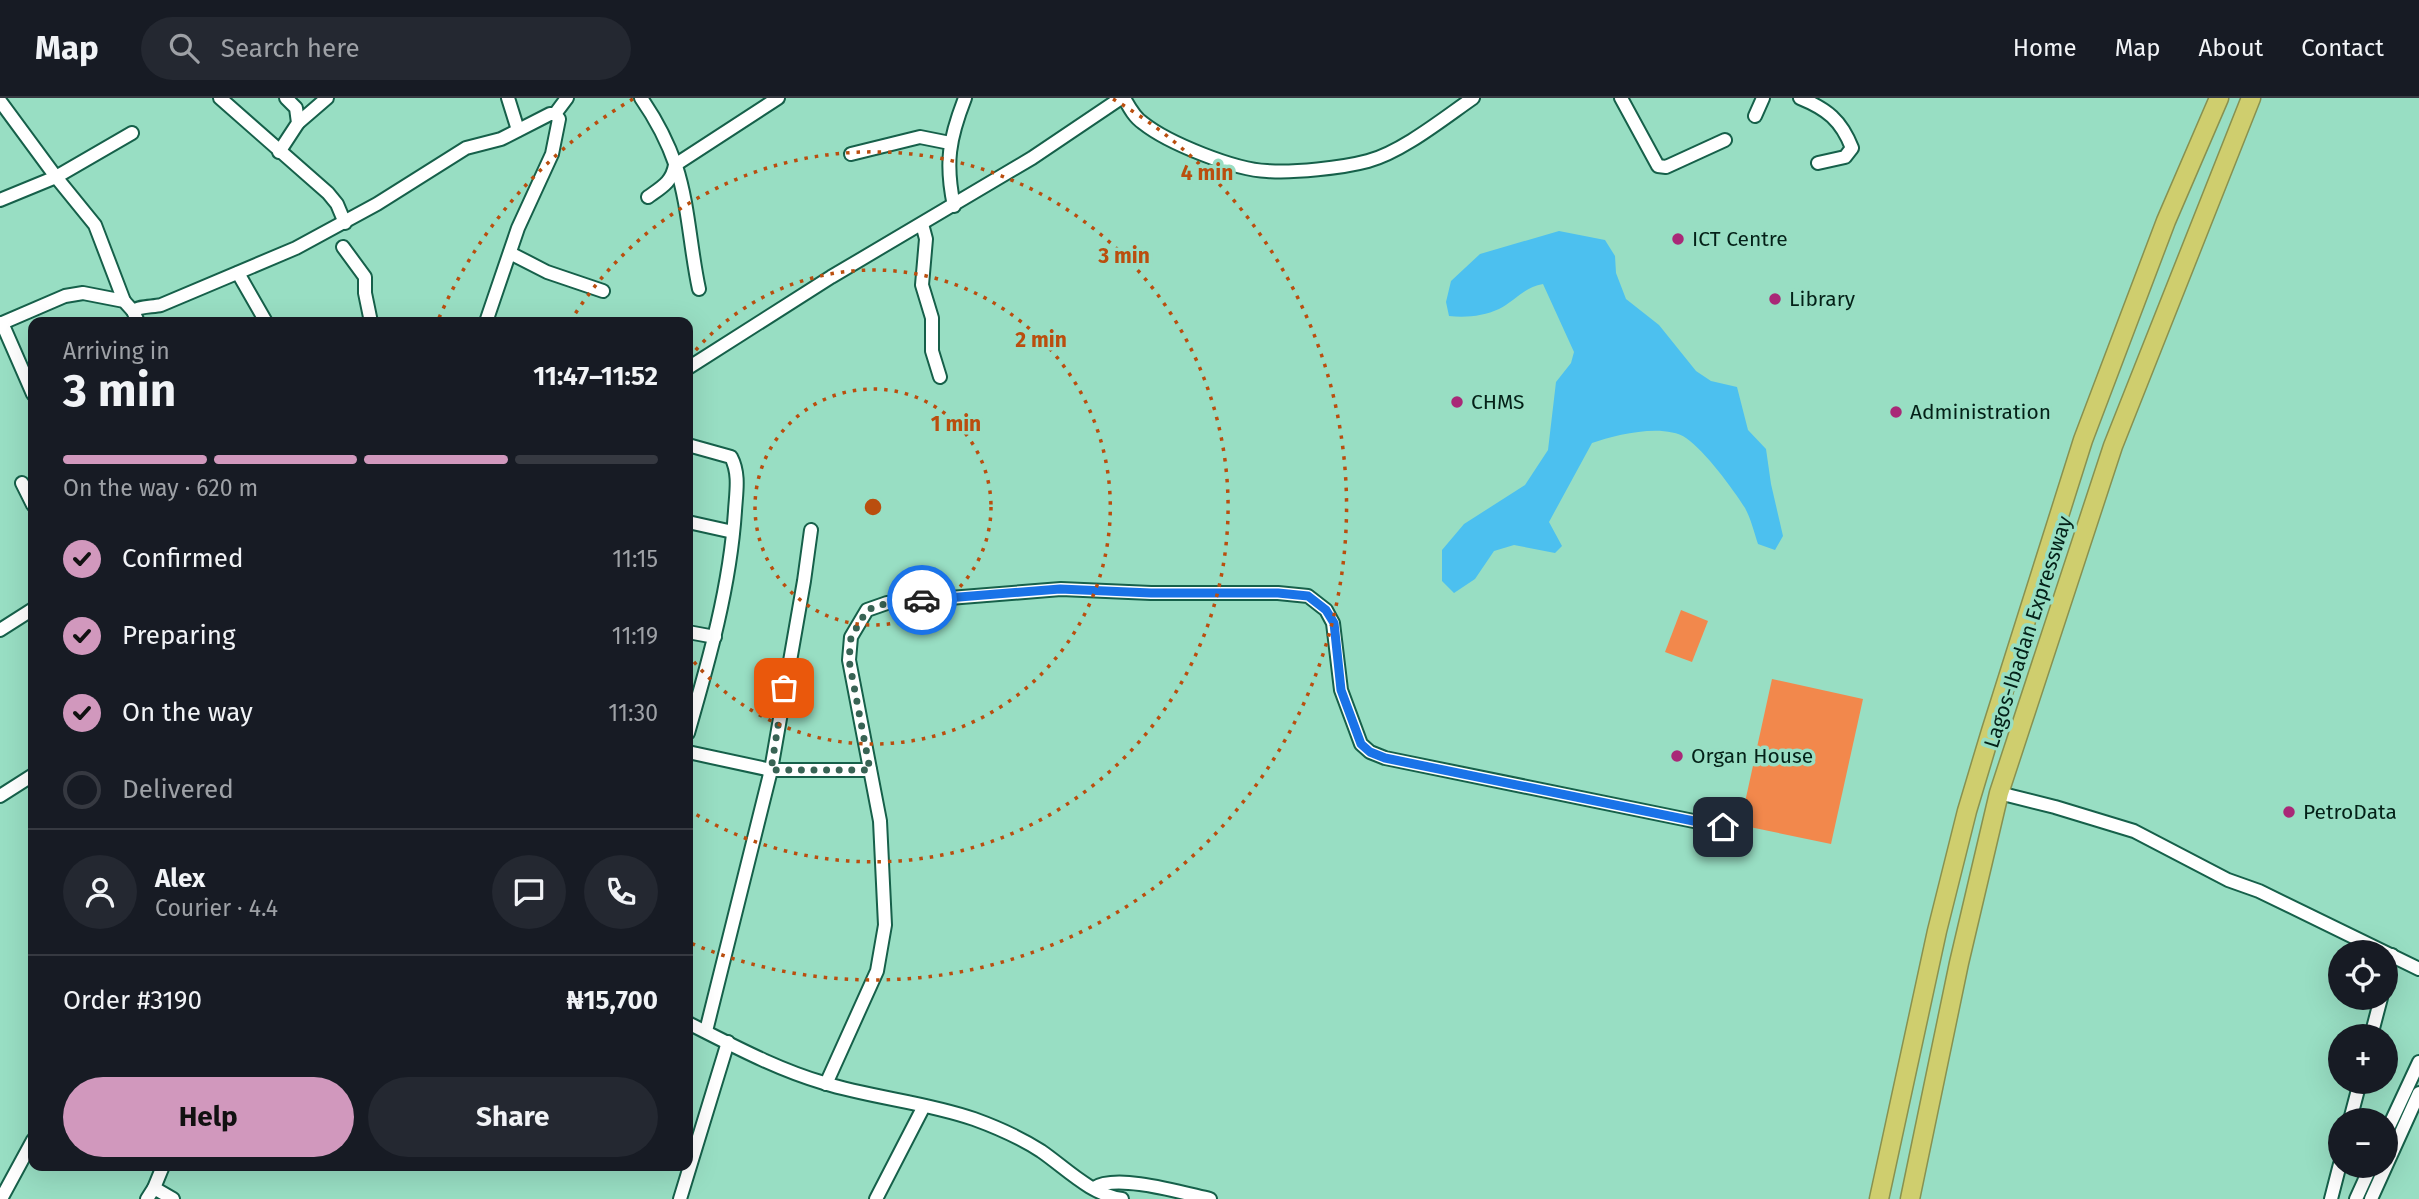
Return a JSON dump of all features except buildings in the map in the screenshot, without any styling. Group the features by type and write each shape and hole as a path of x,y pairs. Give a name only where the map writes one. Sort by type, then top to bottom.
{"highway":[{"name":"Lagos-Ibadan Expressway","path":"1879,1199 1937,931 1967,811 1991,731 2083,439 2166,221 2219,98"},
{"name":"Lagos-Ibadan Expressway","path":"1910,1199 1959,963 1999,793 2113,446 2251,98"}],"street":[{"path":"220,98 328,193 337,204 345,223"},
{"path":"286,98 296,108 298,123"},
{"path":"279,152 298,123 327,98"},
{"path":"508,98 518,130"},
{"path":"132,311 161,304 296,248 345,223 466,148 502,139 550,114 555,114 567,98"},
{"path":"641,98 676,165 699,289"},
{"path":"648,197 668,183 673,177 676,165 778,98"},
{"path":"954,206 948,178 950,143 965,98"},
{"path":"693,366 831,277 1032,158 1122,98 1134,116 1144,124 1183,145 1244,168 1267,172 1369,161 1388,153 1474,98"},
{"path":"1620,98 1658,166 1666,167 1725,139"},
{"path":"1755,117 1763,98"},
{"path":"1800,98 1825,108 1846,132 1852,148 1845,157 1818,163"},
{"path":"0,101 95,225 132,311"},
{"path":"488,317 518,228 552,154 559,119 555,114"},
{"path":"0,200 56,177 132,133"},
{"path":"851,154 920,137 950,143"},
{"path":"922,224 926,239 922,285 932,318 932,351 940,377"},
{"path":"343,247 365,277 370,317"},
{"path":"510,253 547,272 603,291"},
{"path":"238,273 262,317"},
{"path":"28,383 1,323 65,296 83,293 132,311"},
{"path":"693,446 731,457 737,473 733,532 715,637 693,715"},
{"path":"22,483 28,495"},
{"path":"693,523 733,532"},
{"path":"706,1031 771,770 811,530"},
{"path":"826,1084 877,971 884,935 880,821 849,660 851,637 867,610 887,603 1060,589 1151,593 1287,593 1308,596 1326,610 1334,623 1341,690 1346,708 1361,744 1370,752 1385,758 1484,780 1723,827"},
{"path":"0,630 28,612"},
{"path":"693,633 715,637"},
{"path":"693,753 771,770 870,770"},
{"path":"0,796 28,778"},
{"path":"1999,793 2134,831 2228,880 2259,891 2361,940"},
{"path":"2398,958 2419,969"},
{"path":"693,1025 780,1069 826,1084 972,1119 1041,1151 1093,1193 1122,1199"},
{"path":"693,1156 728,1042"},
{"path":"2398,1108 2419,1062"},
{"path":"2371,1199 2419,1093"},
{"path":"876,1199 924,1106"},
{"path":"1,1199 28,1149"},
{"path":"161,1171 150,1193 173,1199"},
{"path":"680,1199 689,1171"},
{"path":"2332,1199 2337,1178"},
{"path":"2356,1199 2366,1178"},
{"path":"1093,1193 1100,1184 1117,1181 1210,1199"}],"shaded area":[{"path":"1681,610 1708,621 1692,662 1665,652"},
{"path":"1772,679 1863,699 1831,844 1740,825"}],"water":[{"path":"1559,231 1605,240 1615,256 1616,273 1626,299 1659,325 1696,371 1711,381 1737,387 1748,430 1766,449 1783,536 1775,550 1758,544 1745,508 1718,471 1693,444 1686,438 1665,431 1639,432 1592,443 1549,522 1562,546 1555,553 1514,545 1494,551 1475,579 1454,593 1442,581 1442,550 1464,524 1525,485 1548,450 1556,382 1571,363 1574,352 1543,284 1530,288 1493,311 1475,316 1455,317 1449,316 1446,302 1451,281 1480,254"}],"way so far":[{"path":"784,688 771,770 870,770 849,660 851,637 867,610 887,603 922,600"}],"place":[{"name":"ICT Centre","path":"1678,239"},
{"name":"Library","path":"1775,299"},
{"name":"CHMS","path":"1457,402"},
{"name":"Administration","path":"1896,412"},
{"name":"Organ House","path":"1677,756"},
{"name":"PetroData","path":"2289,812"}],"route":[{"path":"922,600 1060,589 1151,593 1278,593 1308,596 1326,610 1334,623 1341,690 1346,708 1361,744 1370,752 1385,758 1497,783 1723,827"}]}
